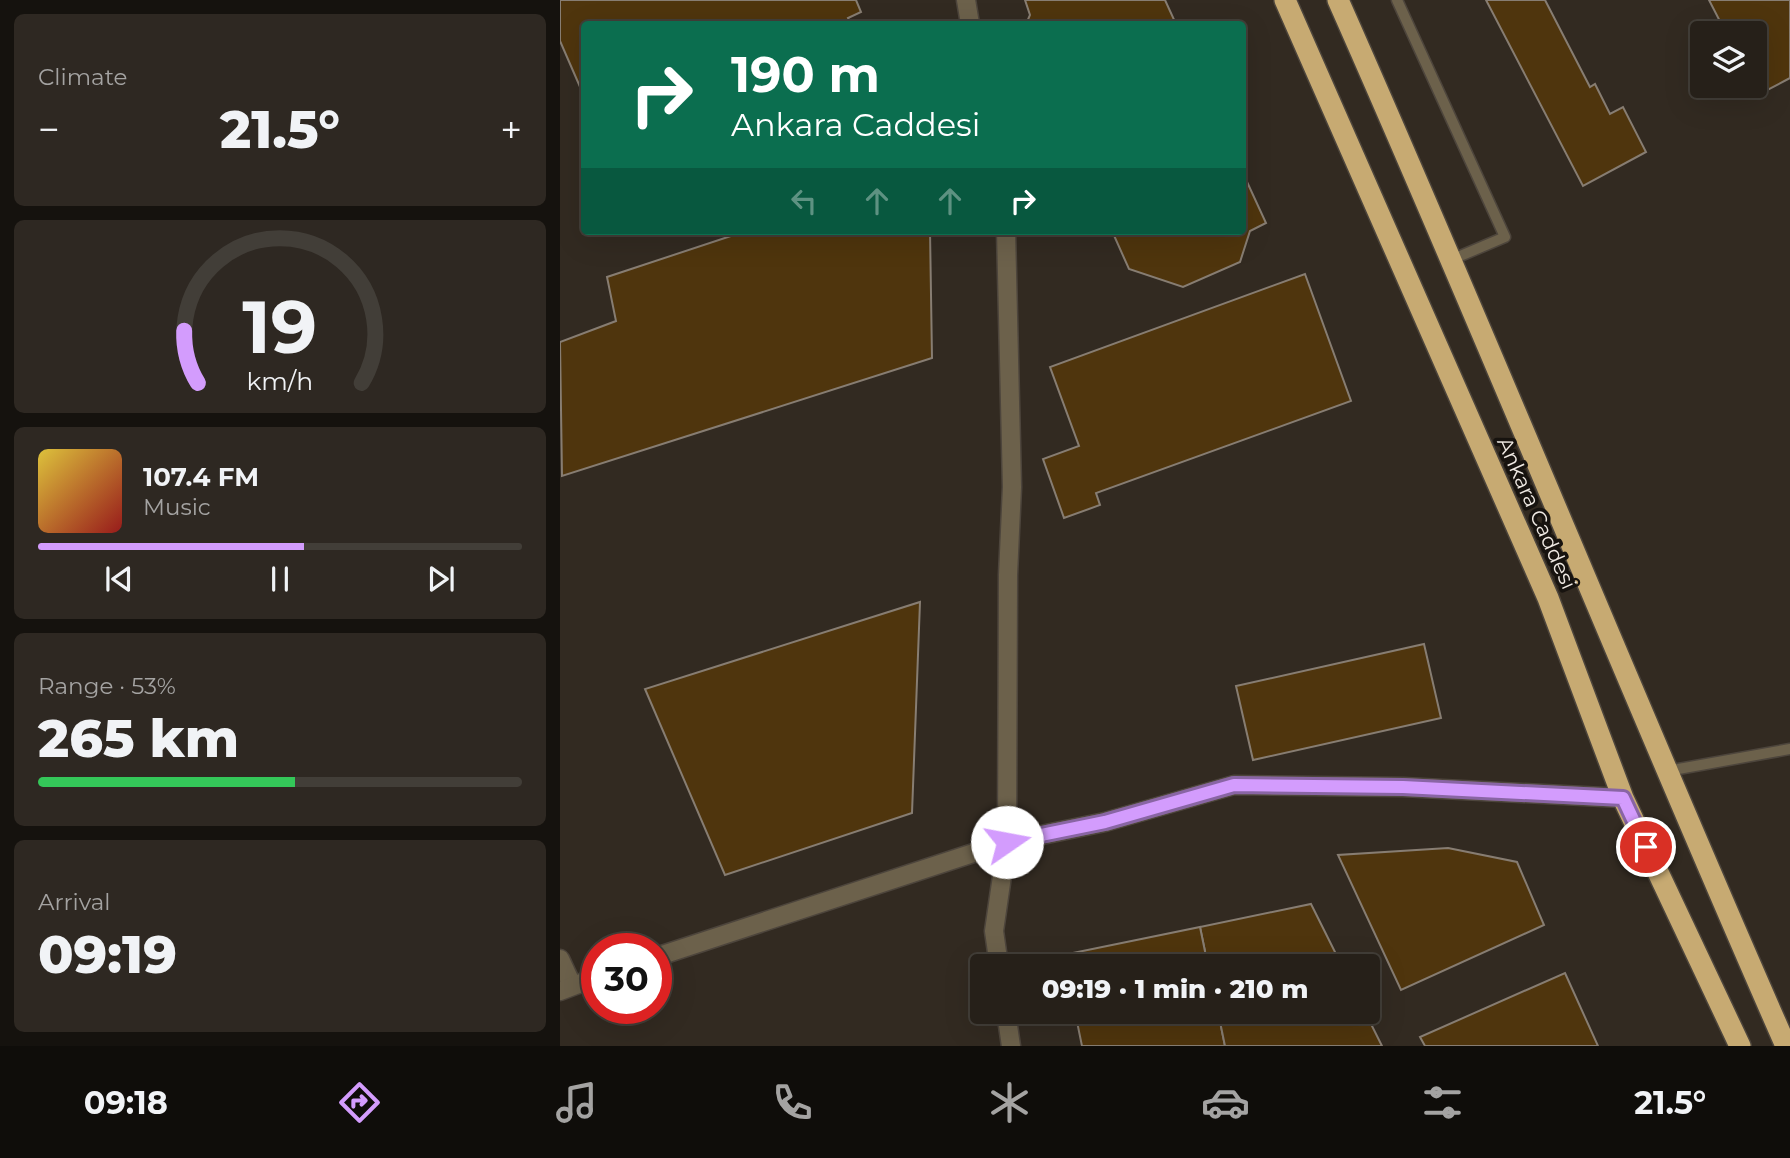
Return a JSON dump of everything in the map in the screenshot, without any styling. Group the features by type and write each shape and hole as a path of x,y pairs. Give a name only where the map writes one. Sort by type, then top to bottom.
{"highway":[{"name":"Ankara Caddesi","path":"1285,0 1548,598 1623,798 1740,1046"},
{"name":"Ankara Caddesi","path":"1338,0 1453,259 1665,772 1786,1046"}],"street":[{"path":"965,0 969,21"},
{"path":"997,954 994,931 1007,842 1008,575 1012,487 1006,235"},
{"path":"672,952 1007,842 1105,822 1234,785 1403,787 1623,798"},
{"path":"560,959 566,988"},
{"path":"1008,1024 1011,1046"}],"lane":[{"path":"1397,0 1505,237 1453,259"},
{"path":"1665,772 1790,749"}],"building":[{"path":"560,0 856,0 861,12 848,18 850,21 581,21 581,89 560,41"},
{"path":"1025,0 1165,0 1175,21 1027,21 1030,15"},
{"path":"1486,0 1545,0 1590,87 1595,84 1610,114 1623,107 1646,152 1583,186"},
{"path":"1709,0 1790,0 1790,78 1767,90 1767,21 1720,21"},
{"path":"1246,180 1266,223 1250,231 1240,262 1183,287 1129,269 1114,235 1246,235"},
{"path":"734,235 930,235 932,358 562,476 560,342 616,321 607,277"},
{"path":"1305,274 1351,401 1096,493 1100,505 1064,518 1043,459 1079,446 1050,367"},
{"path":"920,602 912,813 725,875 645,689"},
{"path":"1424,644 1441,718 1253,760 1236,686"},
{"path":"1448,848 1517,862 1544,925 1401,990 1338,855"},
{"path":"1311,904 1336,954 1206,954 1200,927"},
{"path":"1200,927 1206,954 1068,954"},
{"path":"1565,973 1598,1046 1425,1046 1420,1037"},
{"path":"1077,1024 1220,1024 1225,1046 1082,1046"},
{"path":"1220,1024 1371,1024 1382,1046 1225,1046"}],"route":[{"path":"1007,842 1105,822 1234,785 1556,792 1623,798 1646,847"}]}
